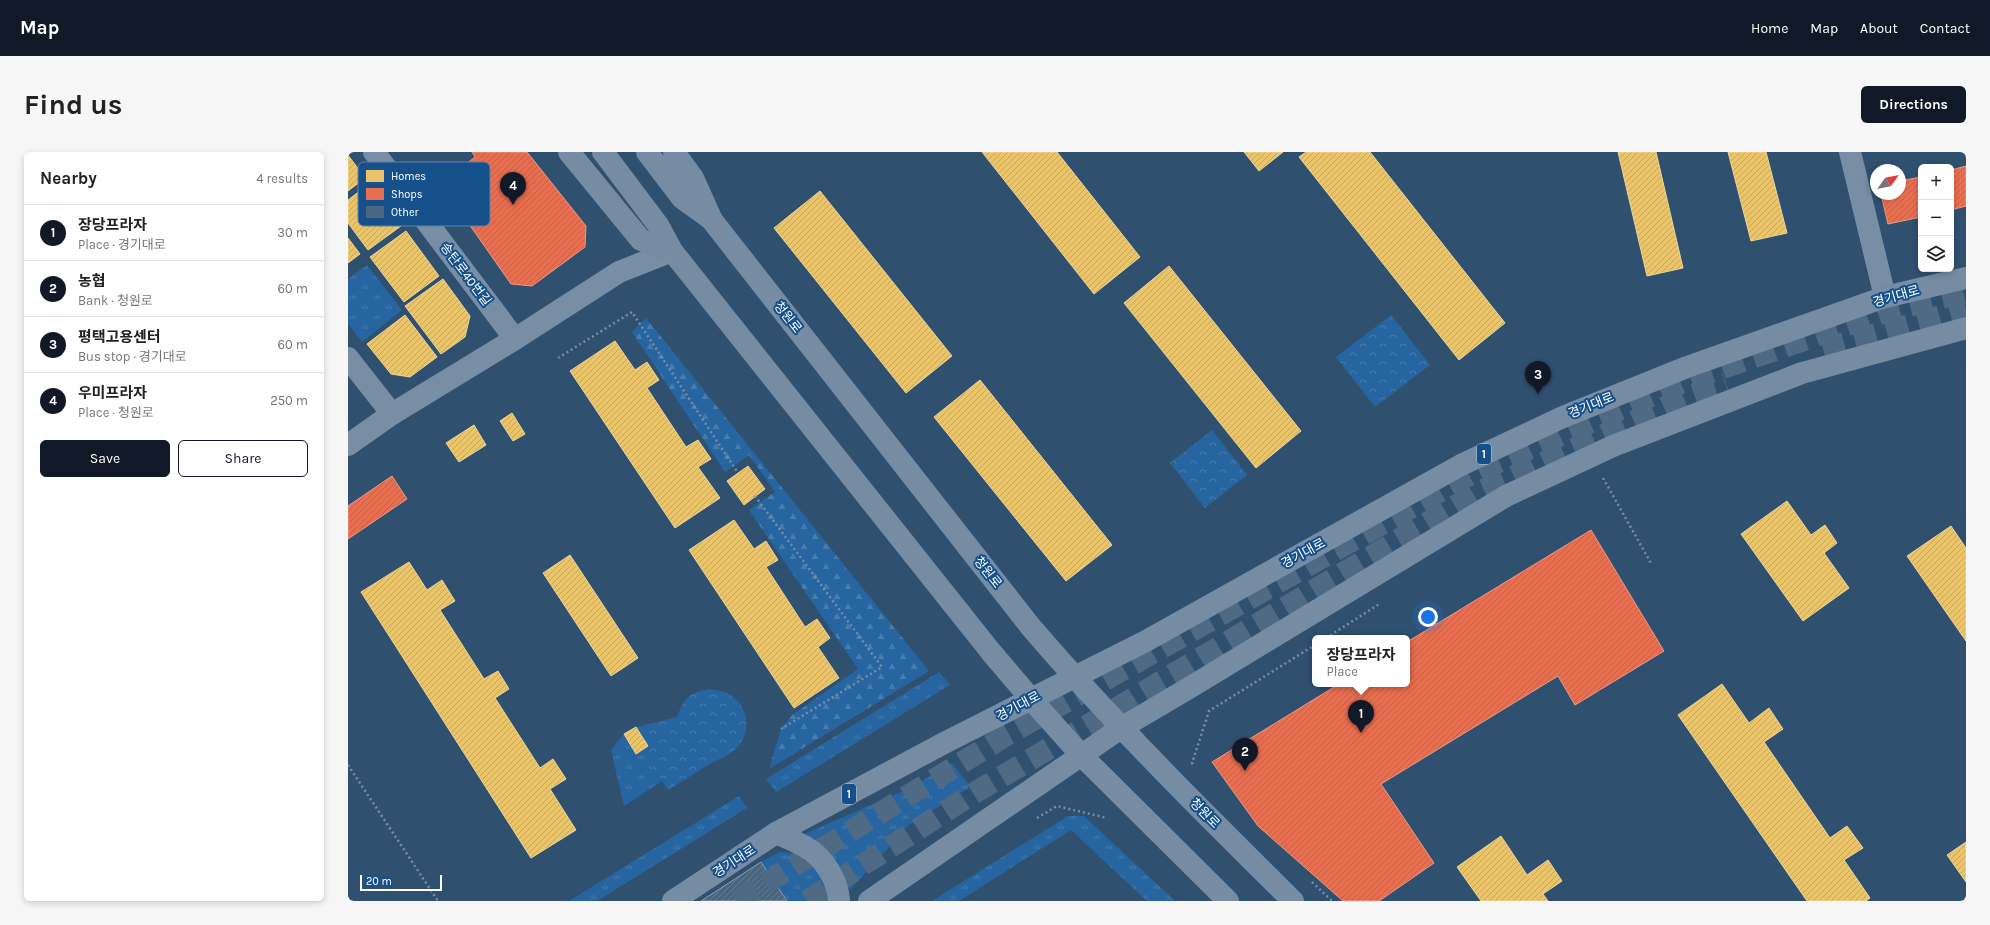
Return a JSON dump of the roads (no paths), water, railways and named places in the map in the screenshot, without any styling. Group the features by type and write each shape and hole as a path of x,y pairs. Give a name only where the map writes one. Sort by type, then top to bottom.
{"main road":[{"path":"569,152 641,240 672,251"},
{"path":"603,152 658,225 672,251 991,652 1080,755 1228,901"},
{"name":"청원로","path":"647,152 682,198 711,219"},
{"name":"청원로","path":"674,152 693,178 711,219 1030,626 1121,728 1294,901"},
{"name":"경기대로","path":"673,901 776,833 1031,699 1146,641 1461,465 1563,417 1687,367 1885,297 1966,278"},
{"path":"868,901 1121,728 1506,496 1613,446 1802,373 1966,328"},
{"path":"776,833 804,845 827,864 839,894 839,901"}],"street":[{"name":"송탄로40번길","path":"374,152 382,162"},
{"path":"1850,152 1885,297"},
{"name":"송탄로40번길","path":"430,226 515,339"},
{"path":"348,445 392,414 515,339 619,272 672,251"},
{"path":"348,358 392,414"}],"tunnel":[{"path":"737,901 1005,736 1469,475 1688,380 1888,311 1966,292"},
{"path":"1823,349 1966,309"},
{"path":"807,901 966,798 1479,492 1692,395 1726,383"}],"place":[{"name":"우미프라자","path":"513,205"},
{"name":"평택고용센터","path":"1538,394"},
{"name":"장당프라자","path":"1361,733"},
{"name":"농협","path":"1245,771"}]}
